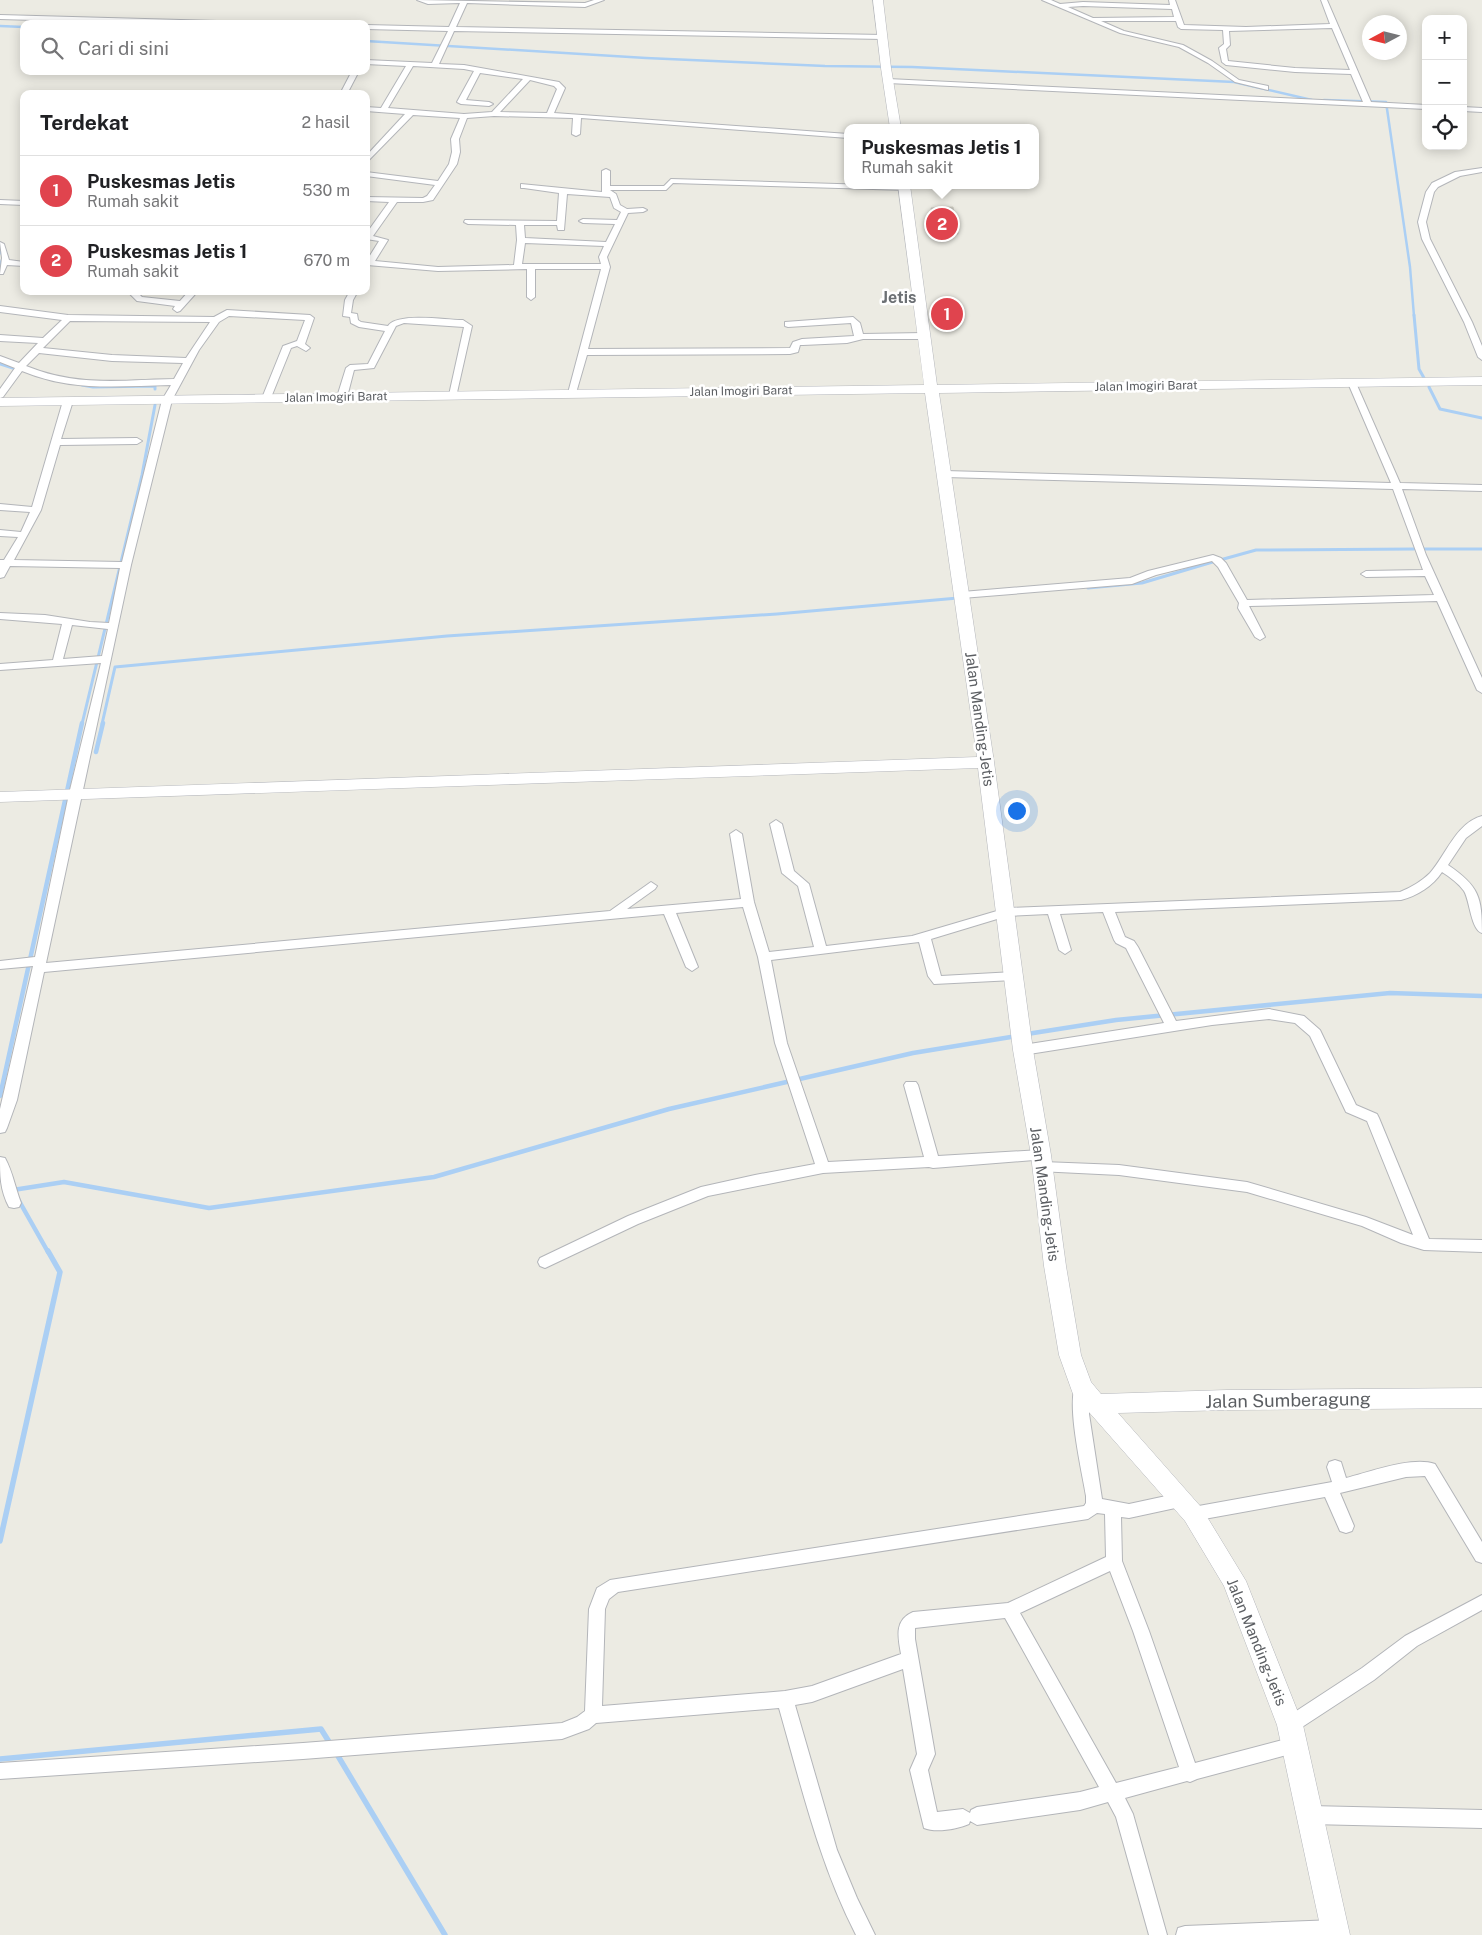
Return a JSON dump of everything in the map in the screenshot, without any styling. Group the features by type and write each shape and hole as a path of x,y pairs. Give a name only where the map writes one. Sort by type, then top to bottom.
{"main road":[{"path":"878,0 895,124"},
{"name":"Jalan Manding-Jetis","path":"904,189 931,388 945,474 1007,912 1023,1047 1042,1161 1055,1266 1069,1345 1088,1396 1187,1507 1234,1581 1292,1735 1336,1932"},
{"name":"Jalan Imogiri Barat","path":"0,402 1482,381"},
{"path":"0,797 986,762"},
{"name":"Jalan Sumberagung","path":"1088,1396 1227,1400 1482,1398"}],"street":[{"path":"420,0 428,2 553,2 585,5 601,0"},
{"path":"1045,0 1131,35 1181,46 1210,62 1237,81 1265,88"},
{"path":"1324,0 1367,101"},
{"path":"435,65 465,1"},
{"path":"1058,6 1173,3 1181,27 1226,29 1334,26"},
{"path":"0,17 109,20"},
{"path":"1088,19 1177,19"},
{"path":"370,27 883,37"},
{"path":"1226,29 1227,45 1222,48 1225,62 1228,64 1356,73"},
{"path":"370,62 435,65 478,70 528,78 560,86 550,115"},
{"path":"383,110 411,64"},
{"path":"478,70 461,102 489,104"},
{"path":"345,90 354,75"},
{"path":"494,114 528,78"},
{"path":"888,81 1367,101"},
{"path":"1347,98 1386,105 1422,107"},
{"path":"370,109 464,116 494,114 577,116 844,136"},
{"path":"1467,109 1482,110"},
{"path":"370,157 411,112"},
{"path":"370,199 427,199 453,164 456,152 455,139 464,116"},
{"path":"576,134 577,116"},
{"path":"1482,170 1458,174 1435,185 1430,192 1422,222 1426,240 1468,322 1482,357"},
{"path":"606,171 606,190 613,196 619,208 626,211 643,210"},
{"path":"370,174 439,183"},
{"path":"524,186 563,191 665,192 668,183 673,181 844,185"},
{"path":"563,191 570,221"},
{"path":"370,234 395,199"},
{"path":"0,202 20,203"},
{"path":"572,393 606,266 602,257 618,222 626,211"},
{"path":"468,222 520,224 570,221 618,222"},
{"path":"518,266 521,240 520,224"},
{"path":"370,237 384,240 370,263"},
{"path":"521,240 608,244"},
{"path":"0,244 6,258 0,272"},
{"path":"5,262 20,264"},
{"path":"370,266 438,269 518,266 606,266"},
{"path":"531,266 532,297"},
{"path":"136,295 140,299 181,304"},
{"path":"167,320 190,295"},
{"path":"352,295 346,314 354,316 354,321 358,324 390,329"},
{"path":"126,320 140,299"},
{"path":"0,308 68,318 216,320"},
{"path":"0,1128 34,964 75,794 104,659 107,626 167,400 188,361 216,320 222,315 233,313 310,318 303,345 287,346 267,398"},
{"path":"0,395 18,369 68,318"},
{"path":"788,324 853,320 856,322 859,337"},
{"path":"342,397 350,368 372,365 390,329 398,321 463,323 468,326 458,364 453,395"},
{"path":"1468,322 1482,323"},
{"path":"583,352 790,352 794,350 798,342 847,340 859,337 924,336"},
{"path":"0,338 44,342"},
{"path":"36,350 118,358 188,361"},
{"path":"0,359 18,369 72,382 175,382"},
{"path":"1352,383 1396,486 1421,555 1482,690"},
{"path":"0,575 4,564 24,535 36,510 68,401"},
{"path":"55,442 137,441"},
{"path":"945,474 1482,488"},
{"path":"0,507 36,510"},
{"path":"0,533 24,535"},
{"path":"962,596 1132,581 1152,573 1213,558 1217,559 1224,569 1239,598 1244,603 1442,598"},
{"path":"4,564 124,565"},
{"path":"1366,574 1430,573"},
{"path":"1244,603 1243,608 1260,637"},
{"path":"0,616 107,626"},
{"path":"57,663 68,621"},
{"path":"0,667 104,659"},
{"path":"764,957 924,937 1007,912 1401,896 1412,892 1448,871 1462,835 1482,820"},
{"path":"776,824 788,873 803,884 822,951"},
{"path":"736,834 748,902 764,957 781,1043 823,1168"},
{"path":"1448,871 1470,889 1479,911 1482,929"},
{"path":"612,914 651,886"},
{"path":"0,964 34,964 748,902"},
{"path":"668,908 692,967"},
{"path":"1107,908 1120,940 1130,944 1132,947 1171,1025"},
{"path":"1053,910 1065,950"},
{"path":"924,937 934,976 939,982 1014,976"},
{"path":"1023,1047 1171,1025 1269,1014 1298,1019 1315,1033 1351,1108 1372,1118 1424,1244"},
{"path":"912,1085 932,1163"},
{"path":"544,1262 633,1220 706,1191 754,1180 823,1168 932,1163 1042,1161 1248,1187 1366,1222 1406,1239 1424,1244 1482,1246"},
{"path":"0,1162 7,1176 6,1182 14,1203"},
{"path":"593,1714 597,1608 599,1598 606,1590 616,1585 1088,1512 1094,1505 1081,1414 1088,1396"},
{"path":"1335,1467 1336,1487 1346,1526"},
{"path":"1094,1505 1113,1510 1129,1511 1187,1507 1336,1487 1406,1470 1429,1469 1482,1556"},
{"path":"1113,1510 1114,1561 1141,1631 1190,1774"},
{"path":"1114,1561 1009,1610 908,1622 906,1630 926,1754 920,1770 930,1822 1080,1802 1190,1774 1292,1735 1411,1641 1482,1602"},
{"path":"1009,1610 1124,1814 1158,1935"},
{"path":"0,1771 303,1751 562,1731 583,1723 593,1714 785,1699 812,1694 911,1658"},
{"path":"785,1699 828,1850 850,1904 866,1935"},
{"path":"1310,1815 1482,1819"},
{"path":"1185,1935 1336,1932"}],"building":[{"path":"953,207 958,234 936,234 935,231 929,231 927,218 933,218 931,208"}],"waterway":[{"path":"0,26 20,27"},
{"path":"370,41 646,58 825,66 912,67 1234,82 1312,100"},
{"path":"1324,100 1386,102 1410,267 1414,316"},
{"path":"0,250 3,257 0,265"},
{"path":"1414,315 1419,369 1424,378"},
{"path":"0,364 19,370"},
{"path":"82,385 93,387 155,386 155,389"},
{"path":"1429,387 1440,409 1482,418"},
{"path":"82,724 142,475 155,405"},
{"path":"1220,560 1256,550 1414,549"},
{"path":"1422,549 1482,549"},
{"path":"1088,588 1142,583 1216,561"},
{"path":"102,724 115,667 447,636 777,614 958,598"},
{"path":"0,1096 82,723"},
{"path":"96,752 103,723"},
{"path":"1027,1034 1116,1020 1390,993 1482,996"},
{"path":"13,1190 64,1182 209,1208 434,1177 669,1109 913,1053 1017,1036"},
{"path":"18,1199 48,1252"},
{"path":"0,1541 60,1272 48,1251"},
{"path":"0,1759 321,1729 331,1745"},
{"path":"335,1751 445,1935"}],"place":[{"name":"Puskesmas Jetis 1","path":"942,224"},
{"name":"Puskesmas Jetis","path":"947,314"}],"district":[{"name":"Jetis","path":"899,297"}]}
